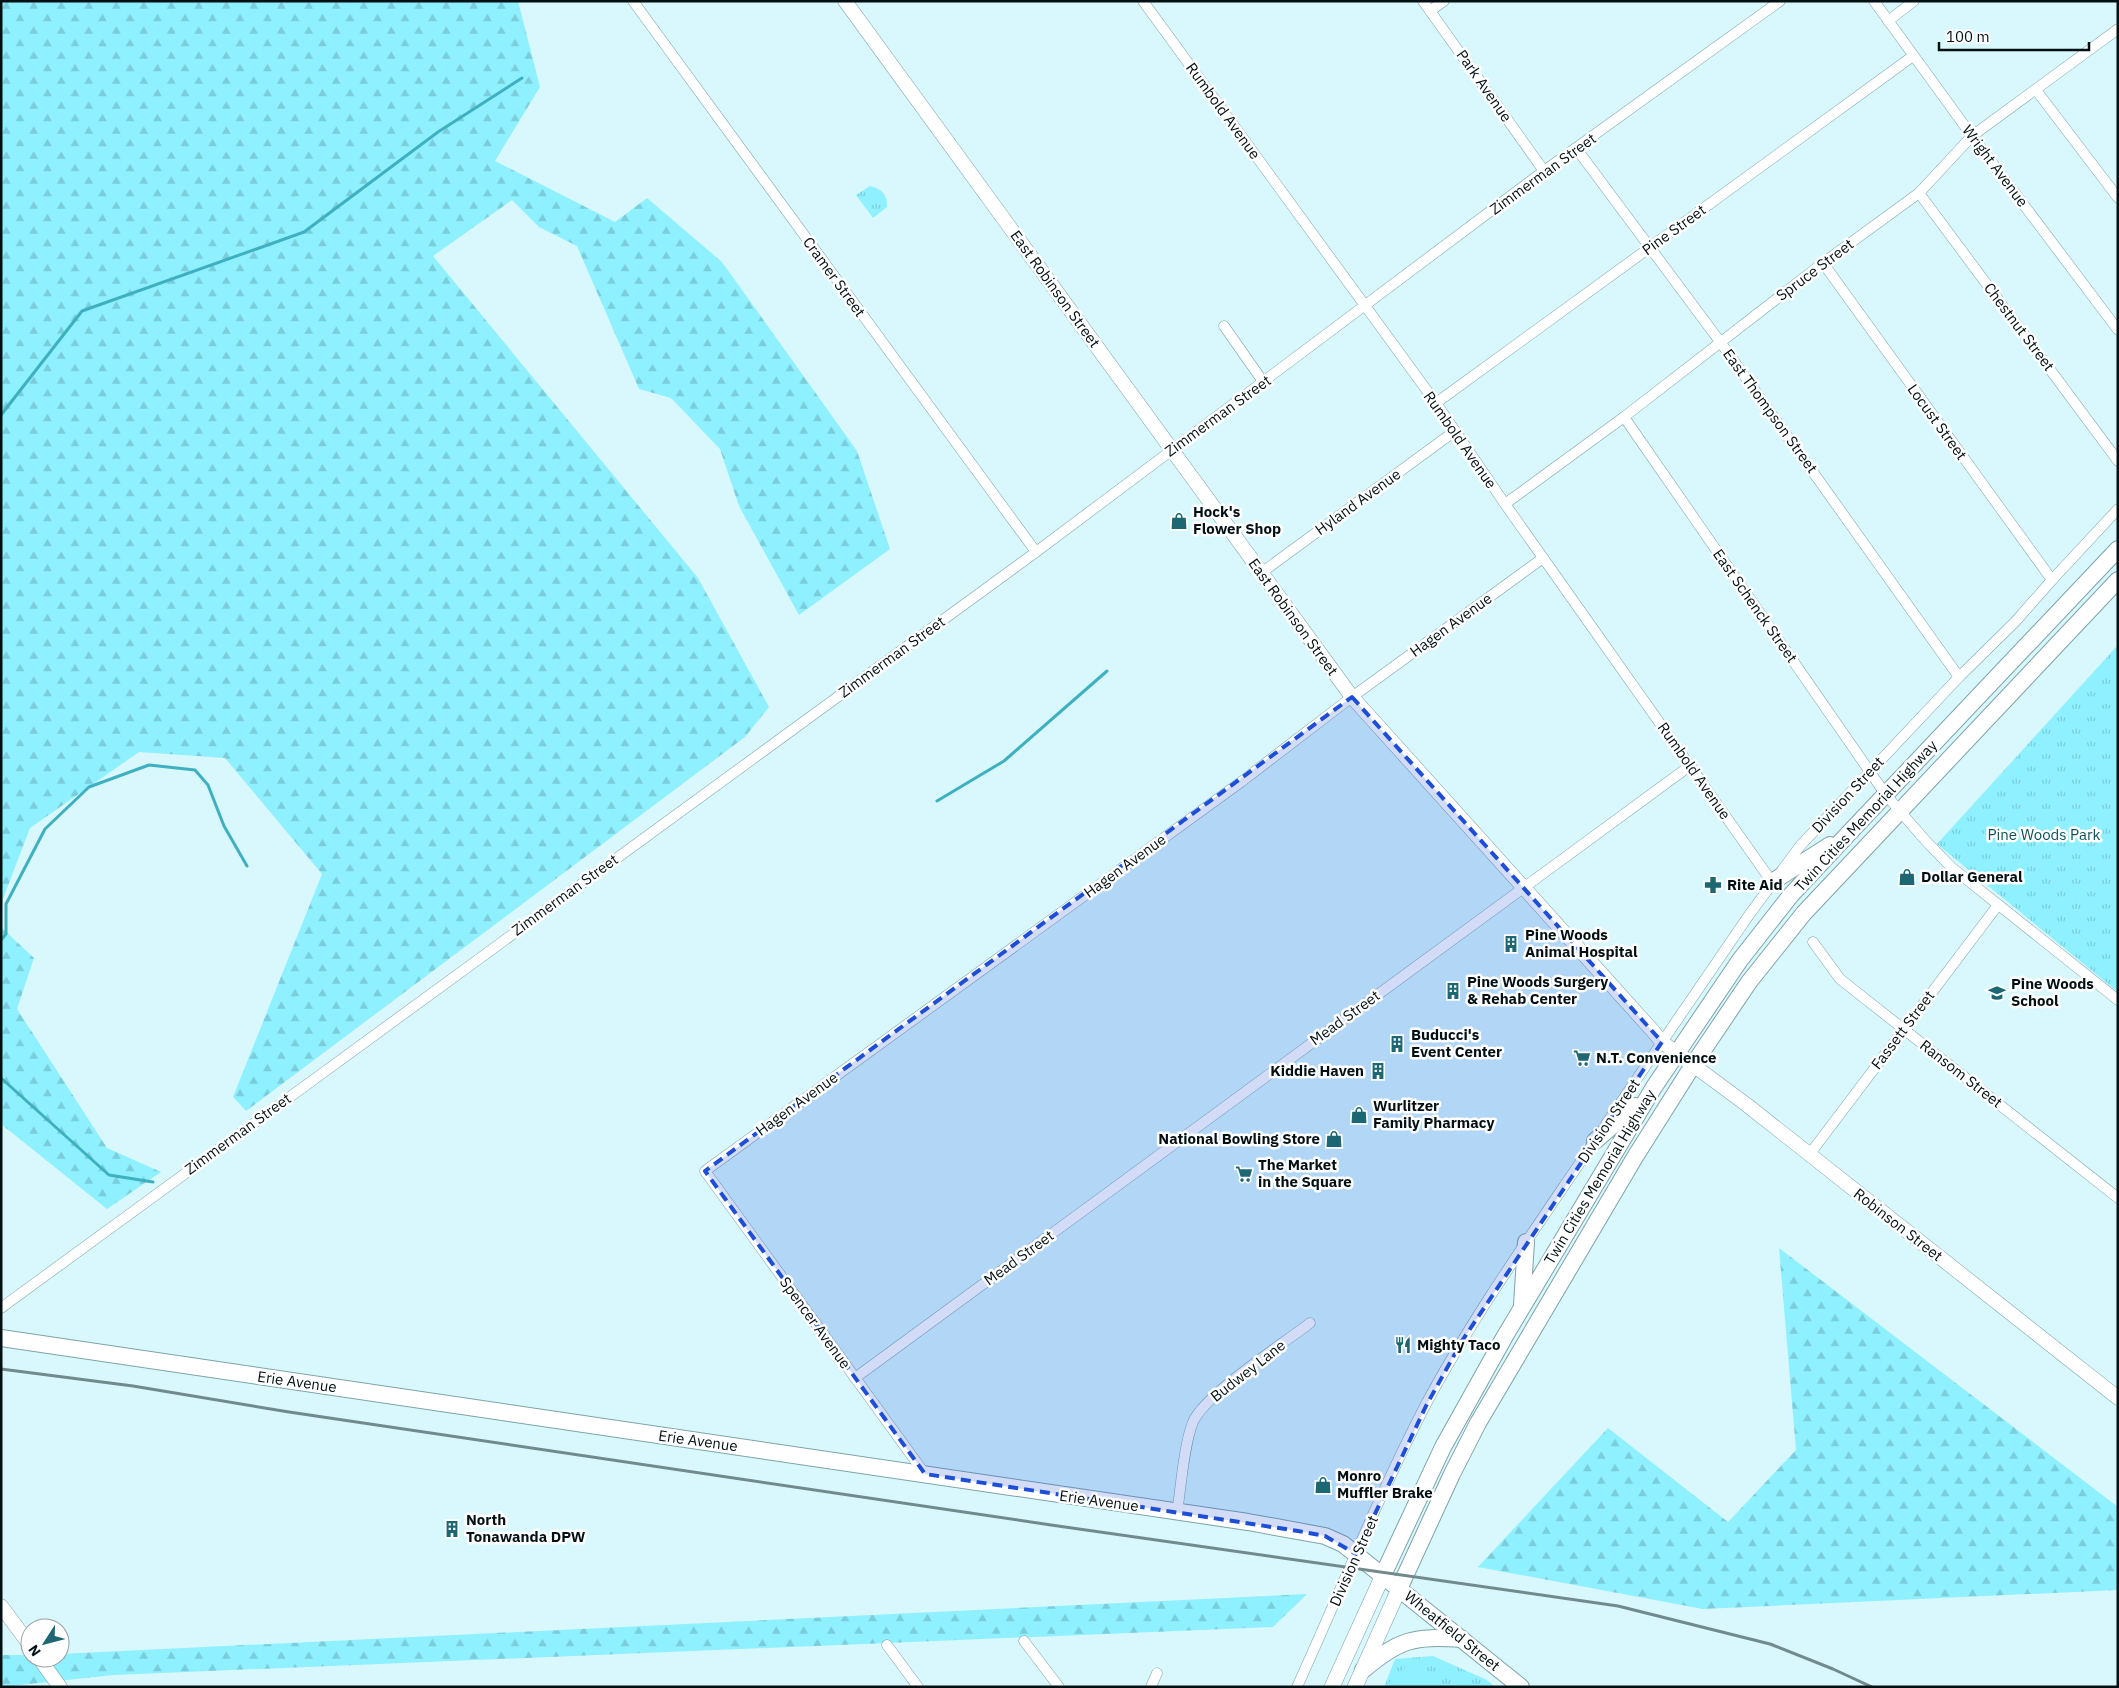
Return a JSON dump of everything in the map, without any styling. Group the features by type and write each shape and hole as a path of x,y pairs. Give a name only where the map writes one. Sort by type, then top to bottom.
{"main road":[{"name":"Twin Cities Memorial Highway","path":"1332,1687 1443,1447 1654,1086 1740,960 1792,895 1848,833 2118,549"},
{"name":"Twin Cities Memorial Highway","path":"1355,1687 1452,1474 1478,1423 1635,1157 1693,1064 1775,947 1804,912 2118,580"},
{"path":"1772,882 1848,833"},
{"path":"1595,1142 1654,1086"},
{"path":"1522,1309 1526,1242"},
{"name":"Erie Avenue","path":"1,1338 1270,1526 1325,1536 1343,1544 1383,1575"},
{"name":"Wheatfield Street","path":"1383,1575 1522,1687"},
{"path":"1363,1670 1392,1647 1404,1641 1427,1638 1462,1639"}],"street":[{"name":"Cramer Street","path":"633,1 1036,552"},
{"name":"East Robinson Street","path":"845,1 1352,697 1662,1042 1677,1053"},
{"name":"Rumbold Avenue","path":"1143,1 1436,403 1505,504 1772,882"},
{"name":"Park Avenue","path":"1423,1 1544,171"},
{"path":"1430,12 1444,1"},
{"name":"Zimmerman Street","path":"1,1308 1036,552 1544,171 1780,1"},
{"name":"Wright Avenue","path":"1874,1 1972,136 2118,330"},
{"path":"1888,21 1914,1"},
{"name":"Spruce Street","path":"1505,504 1624,417 1823,263 1919,193 1972,136 2118,29"},
{"name":"Pine Street","path":"1436,403 1913,56"},
{"path":"2036,90 2118,198"},
{"name":"East Thompson Street","path":"1576,148 1721,343 1959,677"},
{"name":"Chestnut Street","path":"1919,193 2118,461"},
{"name":"Locust Street","path":"1823,263 2052,580"},
{"path":"1224,326 1264,382"},
{"name":"East Schenck Street","path":"1624,417 1886,795 1951,867 2118,1000"},
{"name":"Hyland Avenue","path":"1261,573 1455,431"},
{"name":"Division Street","path":"1297,1687 1356,1554 1433,1392 1483,1308 1526,1242 1772,882 1800,846 1959,677 2016,622 2118,509"},
{"name":"Hagen Avenue","path":"705,1171 1233,788 1352,697 1543,558"},
{"name":"Mead Street","path":"855,1378 1691,765"},
{"name":"Fassett Street","path":"1809,1155 1998,905"},
{"name":"Ransom Street","path":"1813,942 1840,979 2118,1198"},
{"name":"Robinson Street","path":"1677,1053 2118,1398"},
{"name":"Spencer Avenue","path":"705,1171 925,1474"},
{"name":"Budwey Lane","path":"1177,1513 1191,1429 1198,1413 1218,1393 1310,1323"},
{"path":"1,1606 20,1632"},
{"path":"1024,1642 1059,1687"},
{"path":"887,1645 918,1687"},
{"path":"47,1668 60,1687"},
{"path":"1151,1687 1158,1673"}],"highlighted area":[{"path":"1352,697 1662,1042 1462,1341 1426,1406 1356,1554 1325,1536 925,1474 705,1171"}],"green space":[{"path":"1,1 518,1 540,87 495,161 615,222 647,198 722,262 857,451 890,549 799,615 739,506 720,449 671,398 639,389 577,246 539,227 512,200 433,256 698,578 769,707 745,737 246,1111 233,1097 322,874 225,758 139,752 30,828 1,904"},
{"path":"870,186 883,193 887,202 887,207 873,218 856,195"},
{"name":"Pine Woods Park","path":"2118,645 2118,992 1937,844"},
{"path":"1,927 34,958 17,1009 107,1148 161,1172 107,1209 1,1124"},
{"path":"1779,1248 2118,1507 2118,1590 1703,1609 1478,1567 1608,1428 1728,1522 1796,1450"},
{"path":"1307,1594 1273,1627 114,1675 1,1687 1,1655 20,1655 20,1668 70,1668 70,1654"},
{"path":"1433,1656 1487,1680 1495,1687 1384,1687 1395,1659"},
{"path":"1418,1660 1434,1687 1385,1687 1399,1672"}],"waterway":[{"path":"1,415 82,311 304,232 438,132 522,78"},
{"path":"937,801 1004,761 1107,671"},
{"path":"1,940 6,934 6,904 45,829 89,787 149,765 195,770 208,785 224,826 247,866"},
{"path":"1,1078 109,1175 153,1182"}],"railway":[{"path":"1,1369 133,1386 289,1412 1051,1525 1618,1606 1770,1644 1872,1687"}],"place":[{"name":"Hock's Flower Shop","path":"1179,521"},
{"name":"Dollar General","path":"1907,877"},
{"name":"Rite Aid","path":"1713,885"},
{"name":"Pine Woods Animal Hospital","path":"1511,944"},
{"name":"Pine Woods Surgery & Rehab Center","path":"1453,991"},
{"name":"Pine Woods School","path":"1997,993"},
{"name":"Buducci's Event Center","path":"1397,1044"},
{"name":"N.T. Convenience","path":"1582,1058"},
{"name":"Kiddie Haven","path":"1378,1071"},
{"name":"Wurlitzer Family Pharmacy","path":"1359,1115"},
{"name":"National Bowling Store","path":"1334,1139"},
{"name":"The Market in the Square","path":"1244,1174"},
{"name":"Mighty Taco","path":"1403,1345"},
{"name":"Monro Muffler Brake","path":"1323,1485"},
{"name":"North Tonawanda DPW","path":"452,1529"}]}
